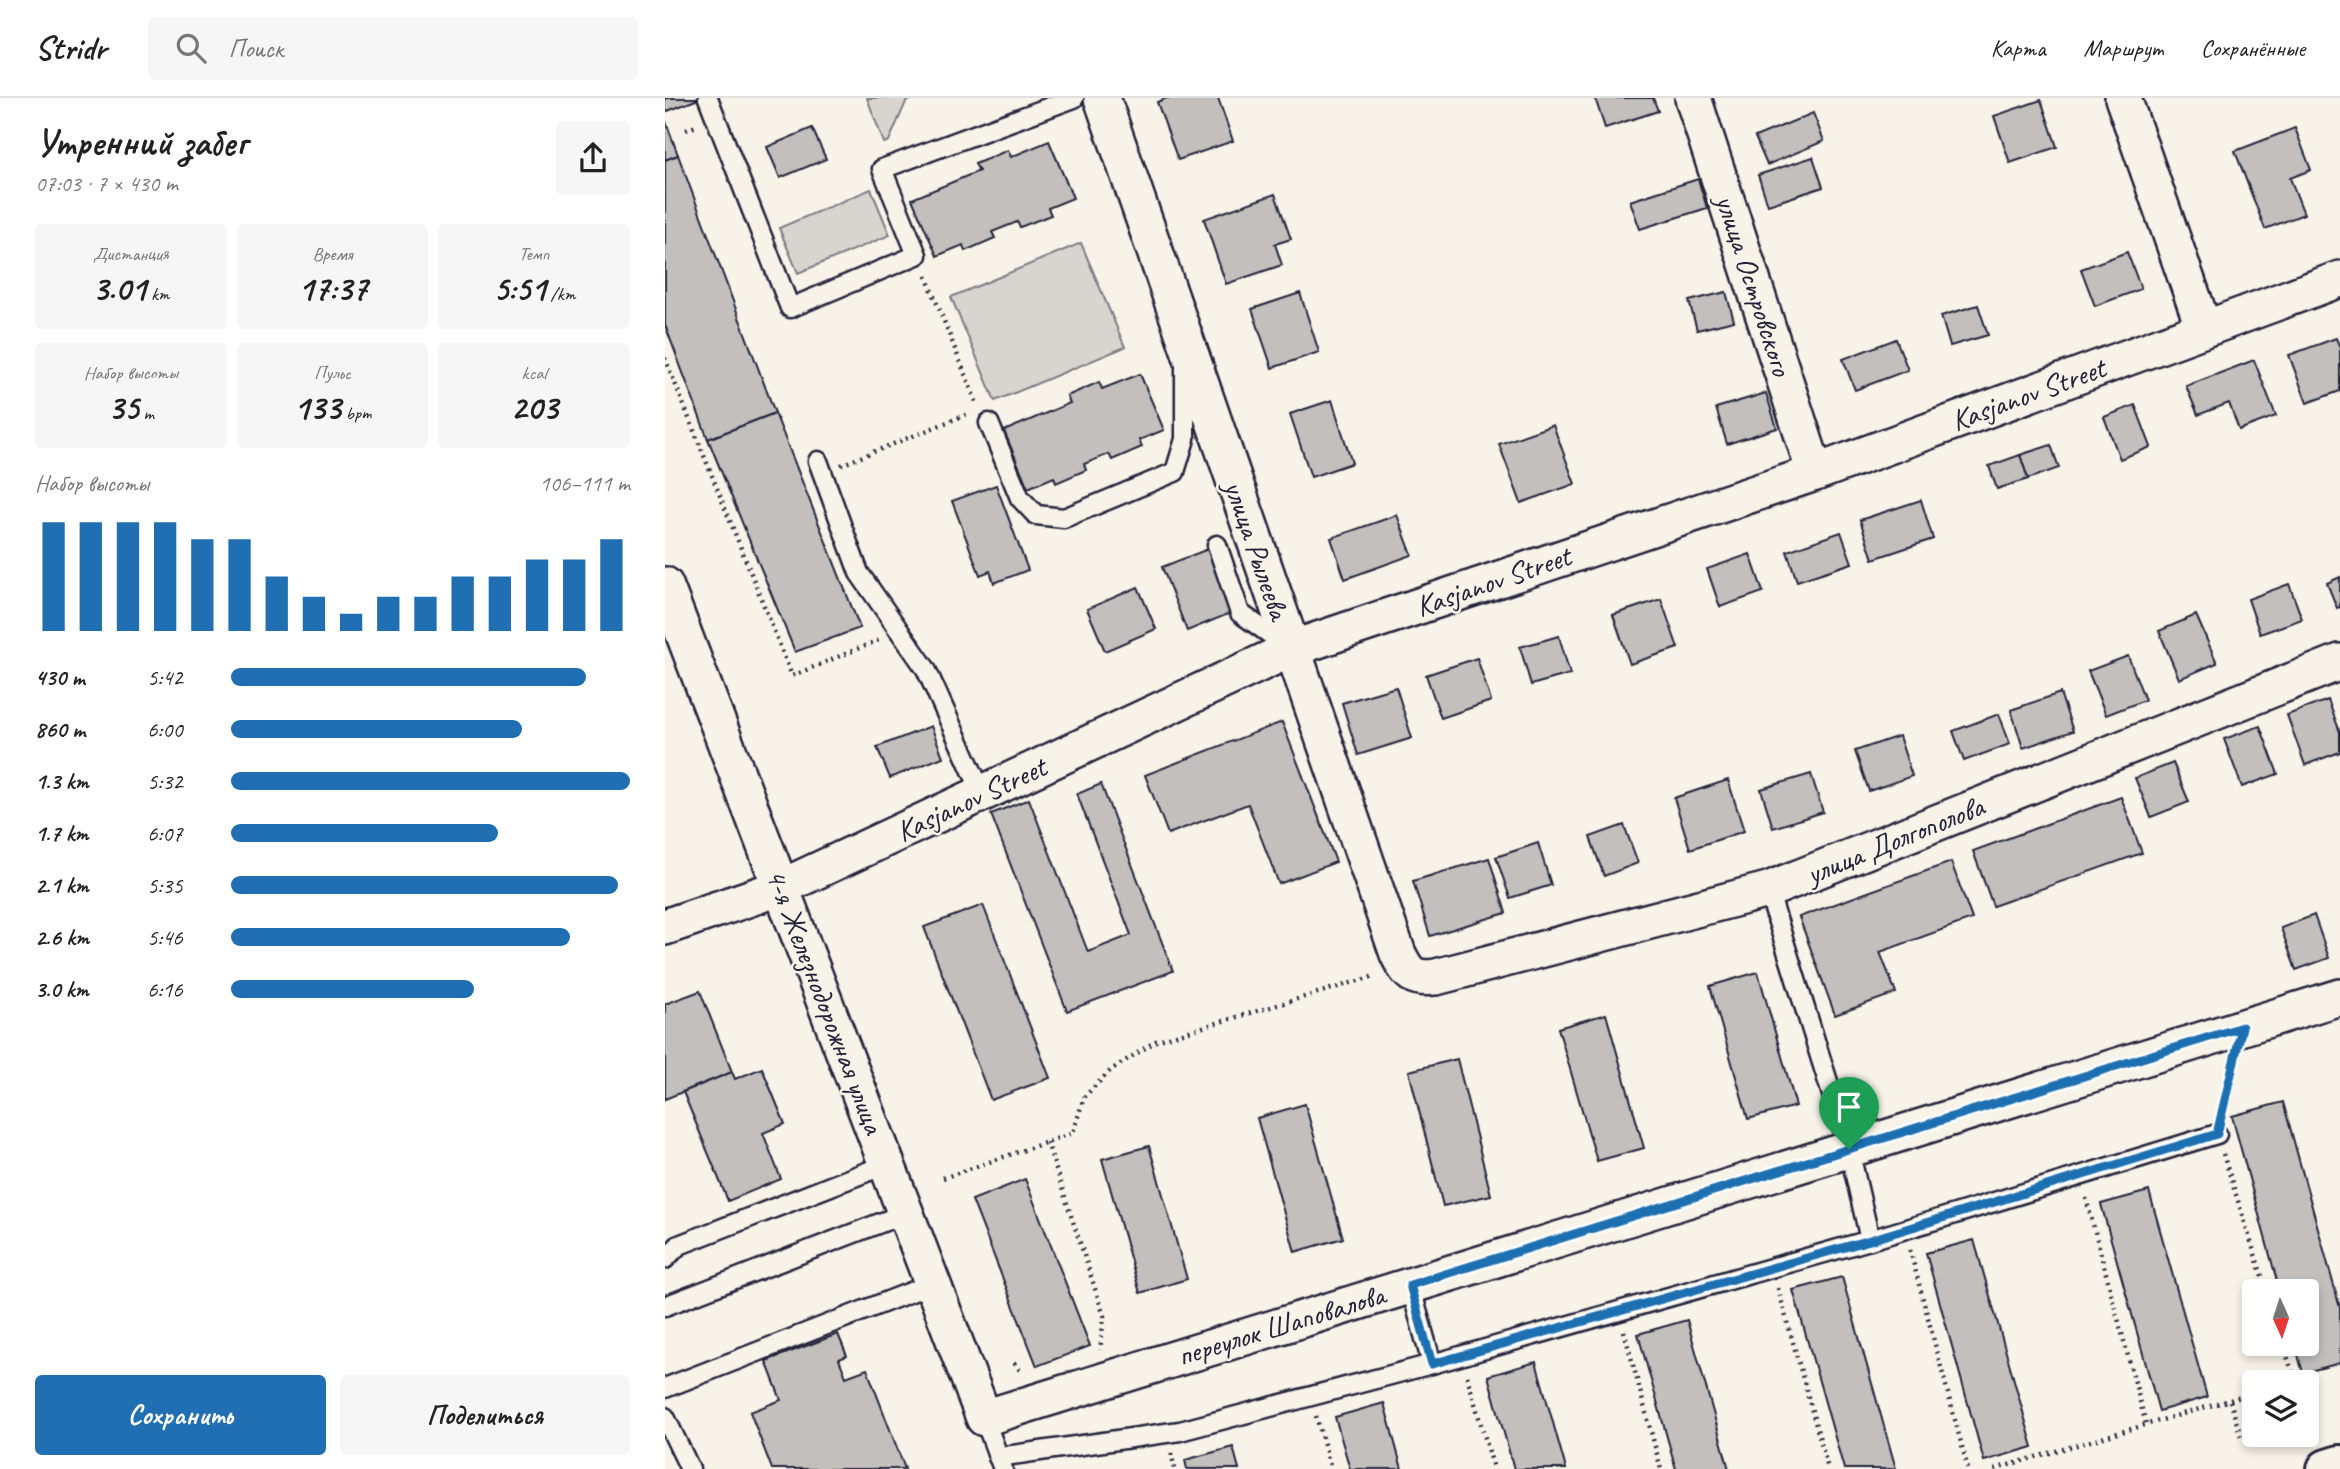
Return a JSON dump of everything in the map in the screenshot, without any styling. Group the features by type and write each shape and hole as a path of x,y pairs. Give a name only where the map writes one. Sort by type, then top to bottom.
{"main road":[{"path":"2327,1469 2340,1465"}],"street":[{"name":"улица Рылеева","path":"1102,98 1398,954 1421,972"},
{"name":"улица Островского","path":"1693,98 1815,473"},
{"path":"2123,98 2204,329"},
{"name":"Kasjanov Street","path":"665,928 782,887 1291,649 1815,473 2340,279"},
{"name":"4-я Железнодорожная улица","path":"665,585 984,1418"},
{"name":"улица Долгополова","path":"1421,972 1768,890 2340,662"},
{"name":"переулок Шаповалова","path":"984,1418 2340,997"}],"lane":[{"path":"708,98 790,308 918,256 883,169 1074,98"},
{"path":"989,423 1020,498 1037,515 1064,518 1175,472 1185,439 1185,340"},
{"path":"820,467 859,572 926,669 982,793"},
{"path":"1217,545 1240,612 1291,649"},
{"path":"1768,890 1849,1149 1870,1240"},
{"path":"984,1418 1000,1463 1180,1431 1461,1356 1870,1240 2217,1134"},
{"path":"665,1259 679,1245 887,1164"},
{"path":"665,1306 906,1213"},
{"path":"665,1388 934,1283"},
{"path":"1410,1285 1432,1364"},
{"path":"665,1417 690,1469"}],"path":[{"path":"820,467 979,410 918,256"},
{"path":"665,358 792,676 900,631"},
{"path":"943,1178 1073,1133 1084,1097 1111,1070 1156,1041 1421,972"},
{"path":"2242,1027 2217,1134 2263,1279"},
{"path":"1047,1142 1104,1316"},
{"path":"2081,1175 2146,1424"},
{"path":"1904,1230 1968,1469"},
{"path":"1772,1267 1828,1469"},
{"path":"1619,1311 1661,1469"},
{"path":"1461,1356 1494,1469"},
{"path":"1310,1396 1331,1469"},
{"path":"1995,1469 2242,1397"},
{"path":"2230,1401 2241,1437"}],"shaded area":[{"path":"867,98 914,98 906,102 889,141 884,143"},
{"path":"871,189 890,235 798,273 779,228"},
{"path":"1081,243 1125,347 995,401 951,297"}],"building":[{"path":"665,98 701,98 665,112"},
{"path":"1167,98 1218,98 1233,141 1178,160 1157,102"},
{"path":"1595,98 1653,98 1658,111 1605,128"},
{"path":"2041,100 2057,147 2010,163 1994,116"},
{"path":"1813,113 1824,141 1767,165 1755,137"},
{"path":"665,119 678,155 665,160"},
{"path":"812,128 826,159 780,178 767,147"},
{"path":"2295,128 2311,170 2290,178 2304,214 2265,229 2235,151"},
{"path":"1049,141 1073,198 1048,208 1051,215 1020,227 1017,222 992,232 995,238 965,251 963,245 937,256 912,199 979,171 975,164 1008,150 1011,157"},
{"path":"678,155 775,413 708,439 665,325 665,160"},
{"path":"1813,157 1823,187 1768,205 1758,175"},
{"path":"1698,179 1707,208 1640,229 1630,201"},
{"path":"1275,194 1291,239 1275,244 1282,265 1226,284 1204,219"},
{"path":"2127,252 2141,289 2095,306 2081,269"},
{"path":"1726,292 1734,321 1697,330 1689,301"},
{"path":"1300,293 1319,352 1272,368 1252,309"},
{"path":"1978,305 1988,335 1950,346 1941,316"},
{"path":"2336,338 2340,348 2340,391 2307,403 2289,355"},
{"path":"1896,339 1908,370 1855,390 1843,359"},
{"path":"2254,360 2276,416 2239,430 2229,403 2198,415 2186,386"},
{"path":"1140,374 1164,430 1139,440 1142,447 1112,460 1109,454 1084,464 1086,470 1056,483 1054,477 1028,488 1004,431 1070,403 1067,396 1099,382 1102,389"},
{"path":"1766,393 1777,428 1727,444 1716,408"},
{"path":"1332,400 1352,463 1311,477 1290,414"},
{"path":"2135,405 2151,447 2120,459 2104,417"},
{"path":"775,413 860,628 795,652 708,439"},
{"path":"1553,425 1575,484 1521,503 1499,444"},
{"path":"2051,445 2059,468 2028,479 2020,455"},
{"path":"2020,455 2028,479 1997,489 1989,466"},
{"path":"996,485 1028,570 994,583 990,571 980,575 952,501"},
{"path":"1921,500 1933,539 1873,559 1860,520"},
{"path":"1397,515 1412,555 1345,579 1331,538"},
{"path":"1841,532 1852,563 1797,581 1787,551"},
{"path":"1213,547 1238,610 1187,631 1162,567"},
{"path":"1750,554 1763,592 1720,607 1707,569"},
{"path":"2340,577 2340,607 2337,608 2327,583"},
{"path":"2289,584 2302,619 2260,634 2248,599"},
{"path":"1138,587 1156,629 1105,651 1087,609"},
{"path":"1661,599 1678,648 1630,664 1613,615"},
{"path":"2196,615 2217,663 2179,679 2159,631"},
{"path":"1559,636 1570,674 1531,685 1520,647"},
{"path":"2128,656 2145,700 2106,715 2088,671"},
{"path":"1477,658 1491,701 1441,718 1426,675"},
{"path":"1396,687 1412,738 1358,755 1342,703"},
{"path":"2060,693 2073,731 2023,748 2011,710"},
{"path":"2328,700 2340,732 2340,752 2305,765 2287,715"},
{"path":"1999,714 2010,744 1964,761 1953,731"},
{"path":"1282,722 1336,862 1279,884 1248,804 1168,834 1145,775"},
{"path":"931,726 943,757 890,778 877,747"},
{"path":"2260,726 2278,774 2242,787 2224,739"},
{"path":"1899,736 1912,776 1869,791 1855,751"},
{"path":"2173,763 2189,802 2151,817 2135,778"},
{"path":"1811,774 1823,812 1773,828 1761,789"},
{"path":"1728,780 1744,831 1690,849 1674,798"},
{"path":"1101,784 1173,971 1067,1011 991,814 1029,799 1088,952 1131,935 1077,794"},
{"path":"2121,797 2142,853 1993,906 1973,851"},
{"path":"1624,825 1638,863 1604,876 1590,837"},
{"path":"1538,843 1551,885 1510,898 1496,857"},
{"path":"1489,858 1506,913 1430,936 1413,881"},
{"path":"1951,862 1972,919 1880,952 1896,993 1835,1015 1799,917"},
{"path":"983,905 1050,1078 991,1100 924,927"},
{"path":"2314,915 2329,958 2296,970 2281,928"},
{"path":"1758,972 1796,1106 1748,1119 1710,986"},
{"path":"700,991 732,1072 665,1099 665,1004"},
{"path":"1606,1014 1644,1148 1597,1161 1558,1028"},
{"path":"1457,1059 1491,1195 1443,1206 1409,1071"},
{"path":"762,1068 785,1124 763,1133 781,1179 728,1201 683,1092 732,1072 735,1079"},
{"path":"2283,1102 2340,1308 2340,1363 2314,1370 2302,1370 2298,1356 2319,1356 2319,1279 2276,1279 2232,1116"},
{"path":"1305,1104 1343,1238 1295,1252 1257,1118"},
{"path":"1149,1146 1187,1279 1140,1293 1102,1159"},
{"path":"1025,1179 1090,1346 1037,1366 972,1200"},
{"path":"2149,1191 2207,1397 2159,1411 2101,1204"},
{"path":"1974,1240 2033,1447 1984,1461 1926,1253"},
{"path":"1842,1277 1896,1469 1844,1469 1793,1290"},
{"path":"1687,1320 1729,1469 1676,1469 1638,1334"},
{"path":"838,1334 847,1356 839,1359 846,1377 867,1369 905,1469 772,1469 750,1412 781,1400 766,1361"},
{"path":"1536,1362 1566,1469 1514,1469 1488,1376"},
{"path":"1384,1403 1402,1469 1350,1469 1335,1417"},
{"path":"1233,1447 1239,1469 1187,1469 1185,1460"}],"route":[{"path":"2242,1027 2217,1134 1870,1240 1432,1364 1410,1285 1849,1149 2242,1027"}]}
